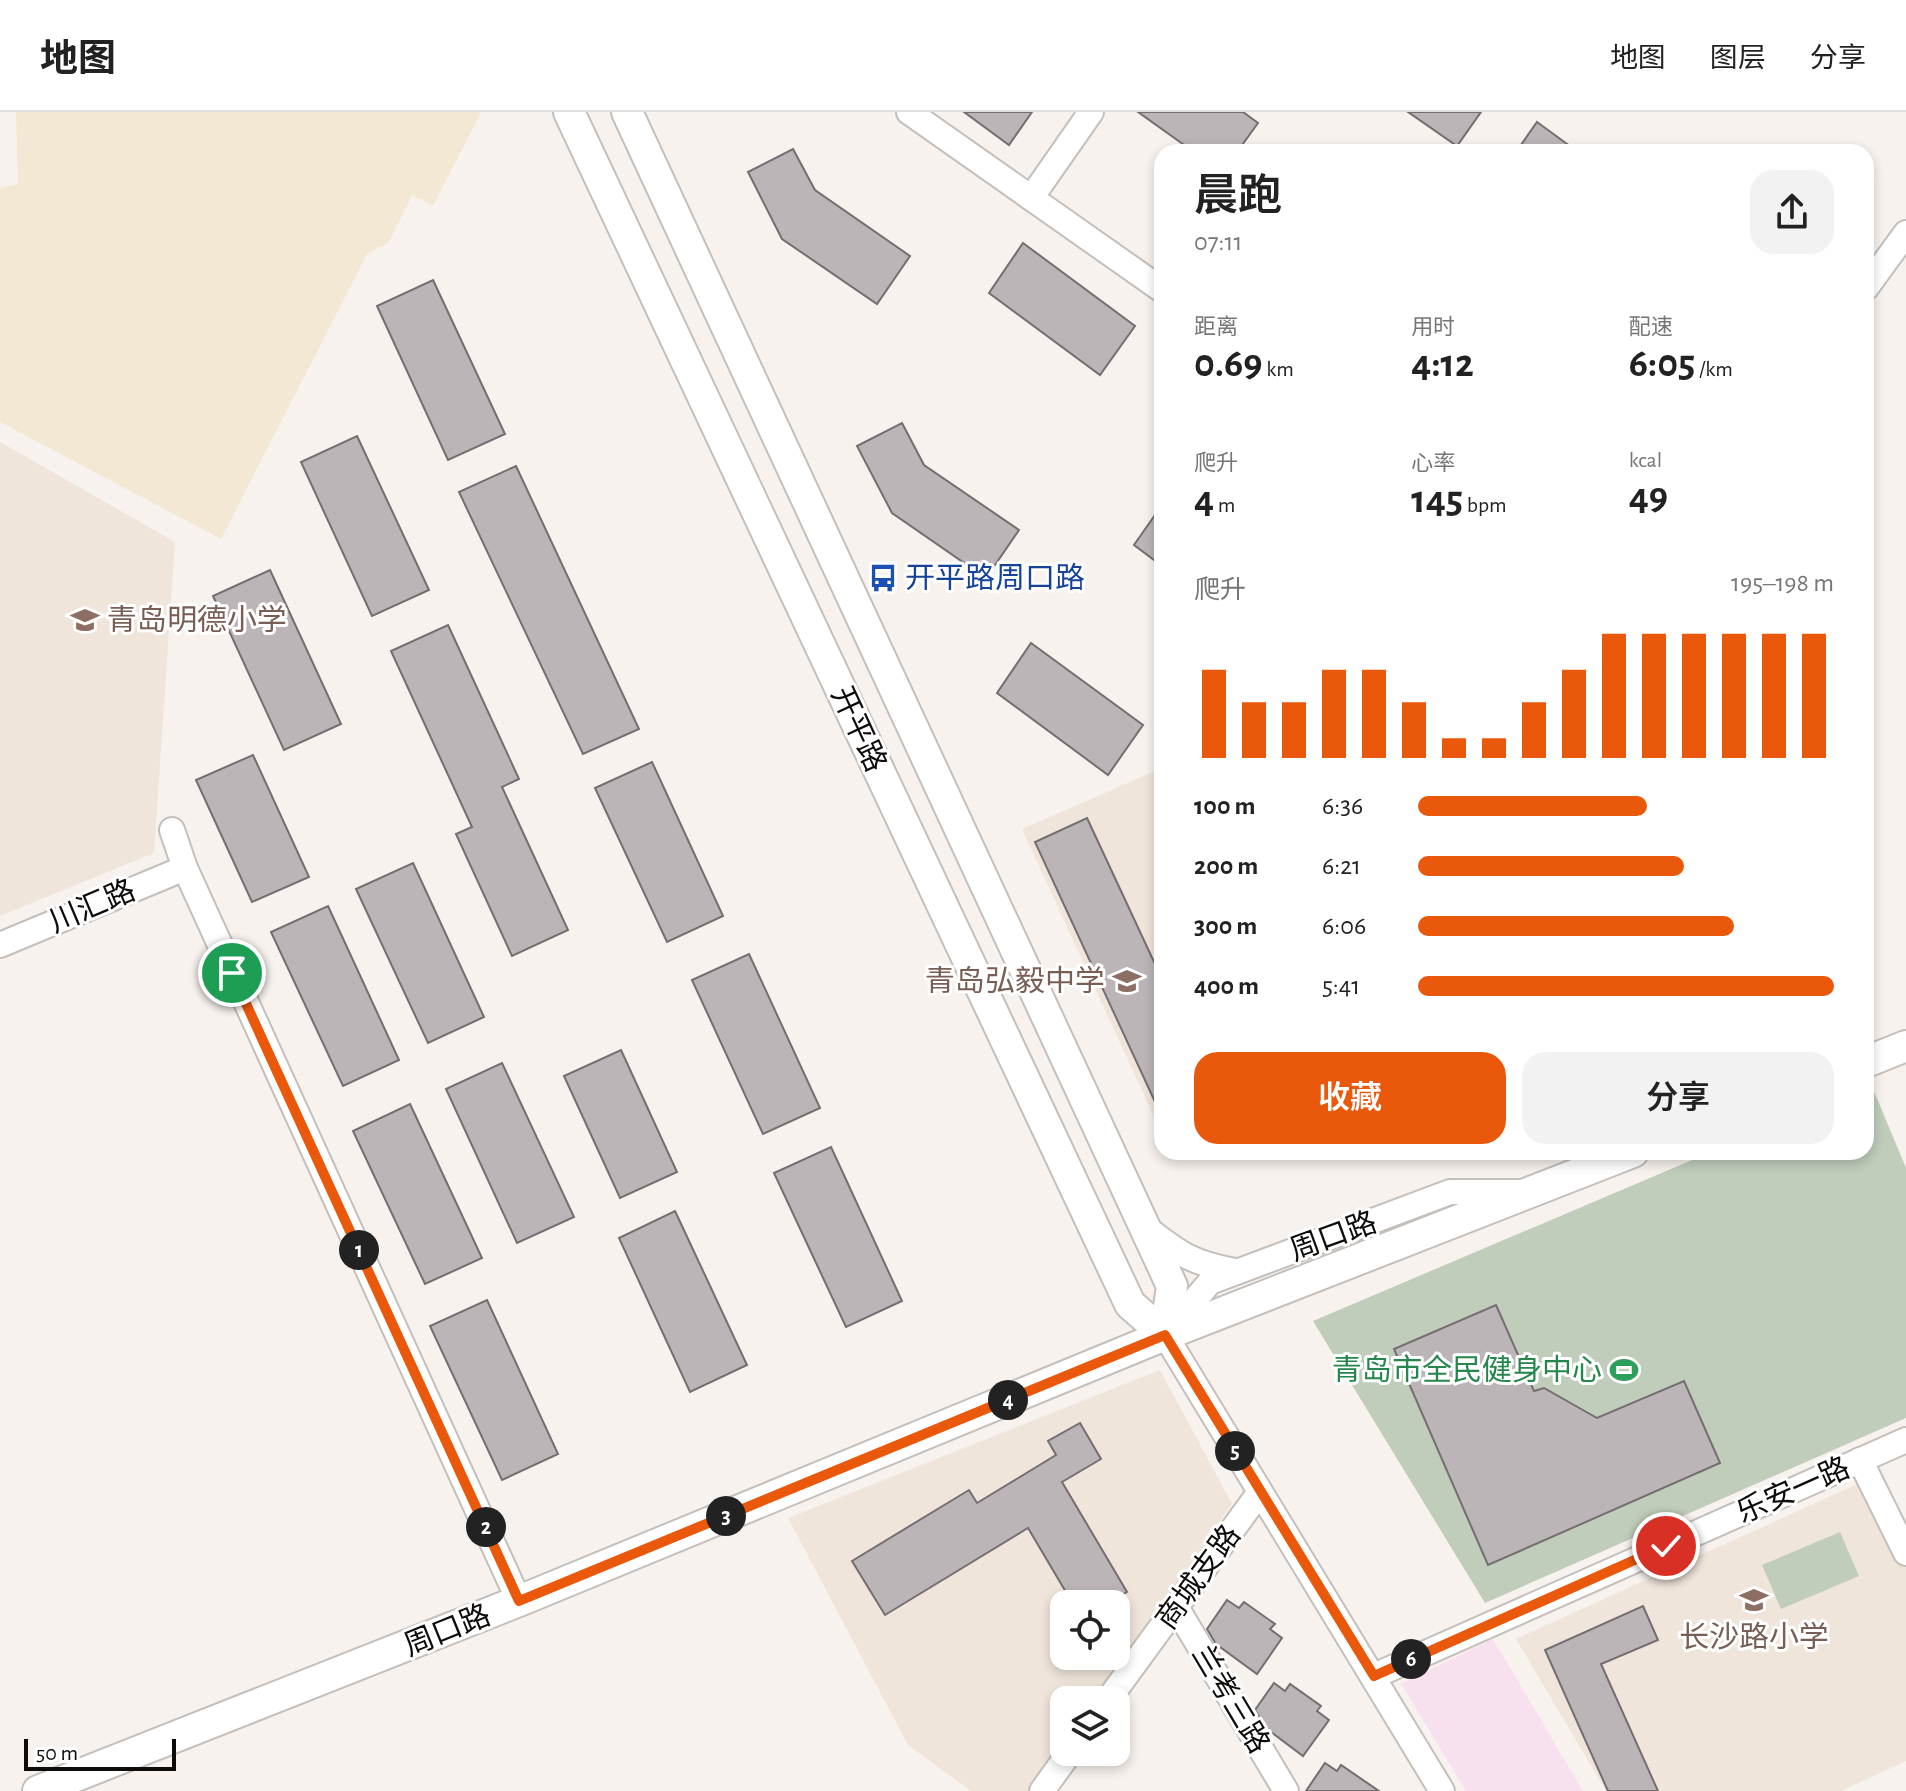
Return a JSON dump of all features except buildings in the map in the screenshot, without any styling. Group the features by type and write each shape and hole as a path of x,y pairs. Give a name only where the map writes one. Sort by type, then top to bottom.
{"main road":[{"name":"开平路","path":"569,112 1130,1304 1165,1335"},
{"name":"开平路","path":"627,112 1172,1286 1165,1335"},
{"path":"1874,1059 1906,1046"},
{"name":"周口路","path":"38,1791 519,1601 1165,1335 1612,1160"}],"street":[{"path":"909,112 1154,284"},
{"path":"1031,198 1091,112"},
{"path":"1874,277 1906,233"},
{"path":"172,830 185,868 519,1601"},
{"name":"川汇路","path":"0,945 185,868"},
{"name":"周口路","path":"1165,1335 1210,1282 1450,1192 1526,1192"},
{"path":"1145,1227 1179,1255 1205,1266 1238,1271"},
{"name":"开平路","path":"1165,1335 1442,1791"},
{"name":"乐安一路","path":"1374,1676 1906,1440"},
{"path":"1860,1460 1906,1553"},
{"name":"商城支路","path":"1118,1686 1260,1492"},
{"name":"兰考三路","path":"1176,1607 1286,1791"},
{"path":"1042,1791 1060,1766"}],"shaded area":[{"path":"16,112 481,112 433,206 412,195 388,243 367,254 221,539 0,422 0,188 18,184"},
{"name":"青岛明德小学","path":"0,442 175,542 154,853 0,916"},
{"name":"青岛弘毅中学","path":"1154,771 1154,1117 1022,829"},
{"path":"1160,1370 1232,1504 1130,1648 1130,1590 1050,1590 1050,1670 1114,1670 1103,1686 1050,1686 1050,1762 1029,1791 971,1791 908,1745 788,1518"},
{"name":"长沙路小学","path":"1864,1481 1906,1561 1906,1761 1841,1791 1606,1791 1516,1639"},
{"path":"1493,1639 1583,1791 1466,1791 1401,1684"}],"green space":[{"name":"青岛市全民健身中心","path":"1874,1091 1906,1168 1906,1418 1485,1603 1313,1321 1692,1160 1874,1160"},
{"path":"1840,1532 1859,1576 1781,1609 1762,1565"}],"place":[{"name":"开平路周口路","path":"883,578"},
{"name":"青岛明德小学","path":"85,620"},
{"name":"青岛弘毅中学","path":"1127,981"},
{"name":"青岛市全民健身中心","path":"1624,1370"},
{"name":"长沙路小学","path":"1754,1600"}],"route":[{"path":"232,973 519,1601 1165,1335 1374,1676 1666,1546"}]}
